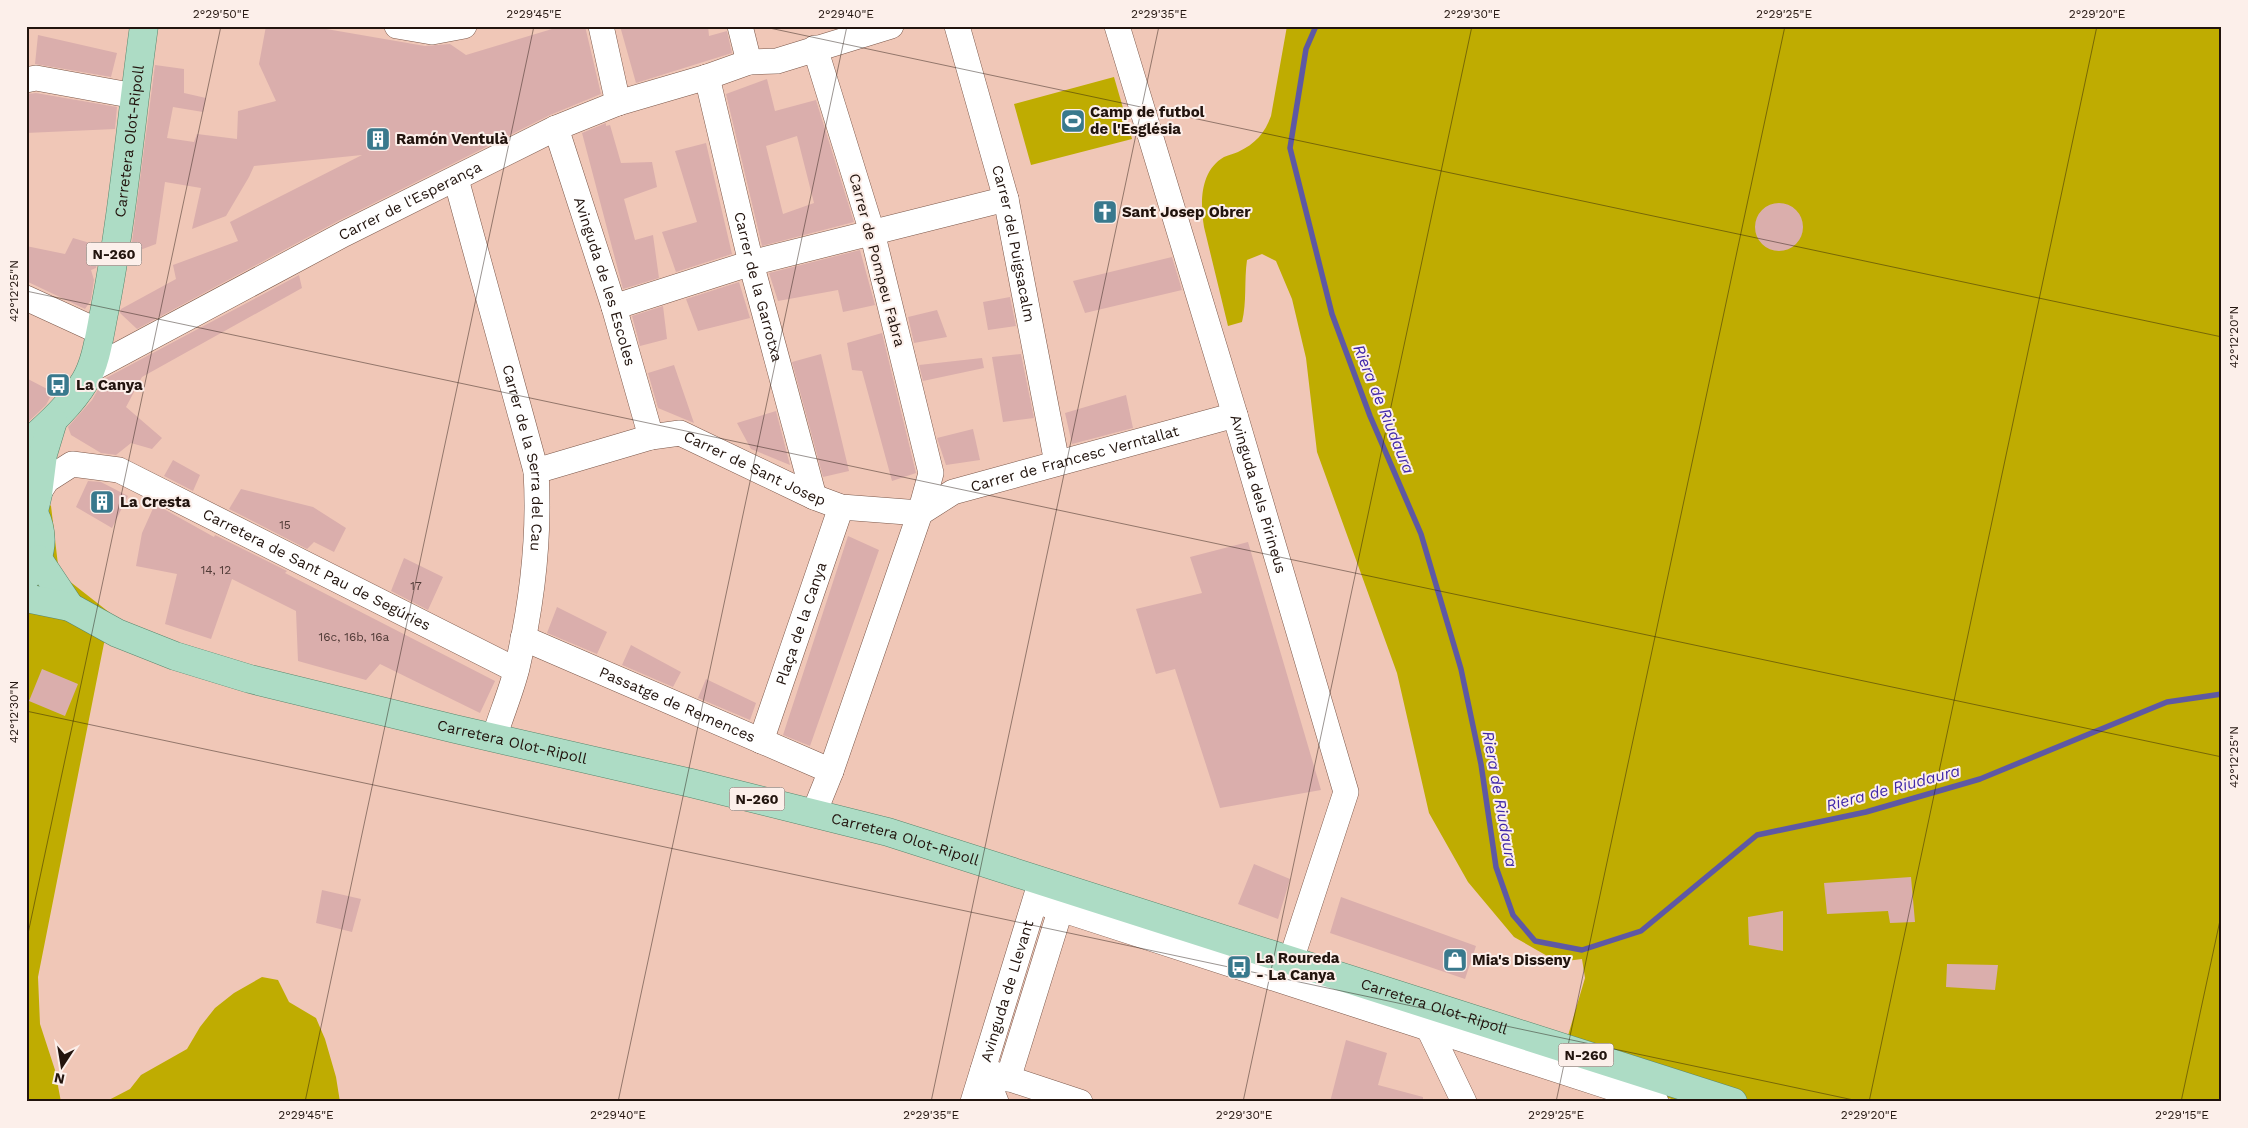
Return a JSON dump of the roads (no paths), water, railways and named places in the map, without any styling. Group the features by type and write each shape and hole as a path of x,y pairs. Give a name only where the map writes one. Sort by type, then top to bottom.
{"main road":[{"name":"Carretera Olot-Ripoll","path":"26,445 54,419 79,390 90,370 100,332 117,235 144,26"},
{"name":"Carretera Olot-Ripoll","path":"33,502 43,454 54,419"},
{"name":"N-260","path":"32,568 40,549 40,530 33,502"},
{"name":"Carretera Olot-Ripoll","path":"32,568 70,607 116,633 213,668 324,697 888,832 1038,890 1291,960 1732,1102"},
{"name":"Carretera Olot-Ripoll","path":"26,598 70,607"}],"street":[{"path":"397,26 432,32 464,26"},
{"path":"601,26 618,103"},
{"path":"740,26 749,62"},
{"path":"815,48 827,26"},
{"name":"Carrer de l'Esperança","path":"90,370 344,234 556,128 618,103 707,77 749,62 777,61 891,26"},
{"name":"Carrer del Puigsacalm","path":"957,26 1006,199 1057,463"},
{"name":"Avinguda dels Pirineus","path":"1116,26 1235,415 1346,792 1291,960"},
{"name":"Carrer de Pompeu Fabra","path":"815,48 872,232 931,473 920,513"},
{"name":"Carrer de la Garrotxa","path":"707,77 752,263 814,497"},
{"path":"26,80 36,78 135,96"},
{"name":"Avinguda de les Escoles","path":"556,128 614,306 651,438"},
{"name":"Carrer de la Serra del Cau","path":"456,179 536,471 537,496 531,596 516,670 494,738"},
{"path":"614,306 752,263 1006,199"},
{"path":"26,298 100,332"},
{"name":"Carrer de Francesc Verntallat","path":"920,513 953,492 1235,415"},
{"name":"Carrer de Sant Josep","path":"536,471 651,438 680,433 814,497 841,507 920,513"},
{"name":"Carretera de Sant Pau de Segúries","path":"33,502 48,480 72,464 120,470 516,670"},
{"name":"Plaça de la Canya","path":"761,741 841,507"},
{"path":"814,813 831,770 920,513"},
{"name":"Passatge de Remences","path":"523,638 831,770"},
{"path":"1038,890 1061,908 1656,1102"},
{"name":"Avinguda de Llevant","path":"972,1102 1038,890"},
{"name":"Avinguda de Llevant","path":"1008,1079 1061,908"},
{"path":"1429,1029 1464,1102"},
{"path":"983,1070 1080,1102"},
{"path":"983,1070 996,1102"}],"waterway":[{"name":"Riera de Riudaura","path":"1316,26 1306,49 1290,148 1332,314 1370,416 1421,534 1461,669 1481,764 1496,867 1513,915 1535,941 1582,950 1641,931 1757,835 1866,812 1980,779 2167,702 2222,694"}],"place":[{"name":"Camp de futbol de l'Església","path":"1073,121"},
{"name":"Ramón Ventulà","path":"378,139"},
{"name":"Sant Josep Obrer","path":"1105,212"},
{"name":"La Canya","path":"58,385"},
{"name":"La Cresta","path":"102,502"},
{"name":"Mia's Disseny","path":"1455,960"},
{"name":"La Roureda - La Canya","path":"1239,967"}]}
